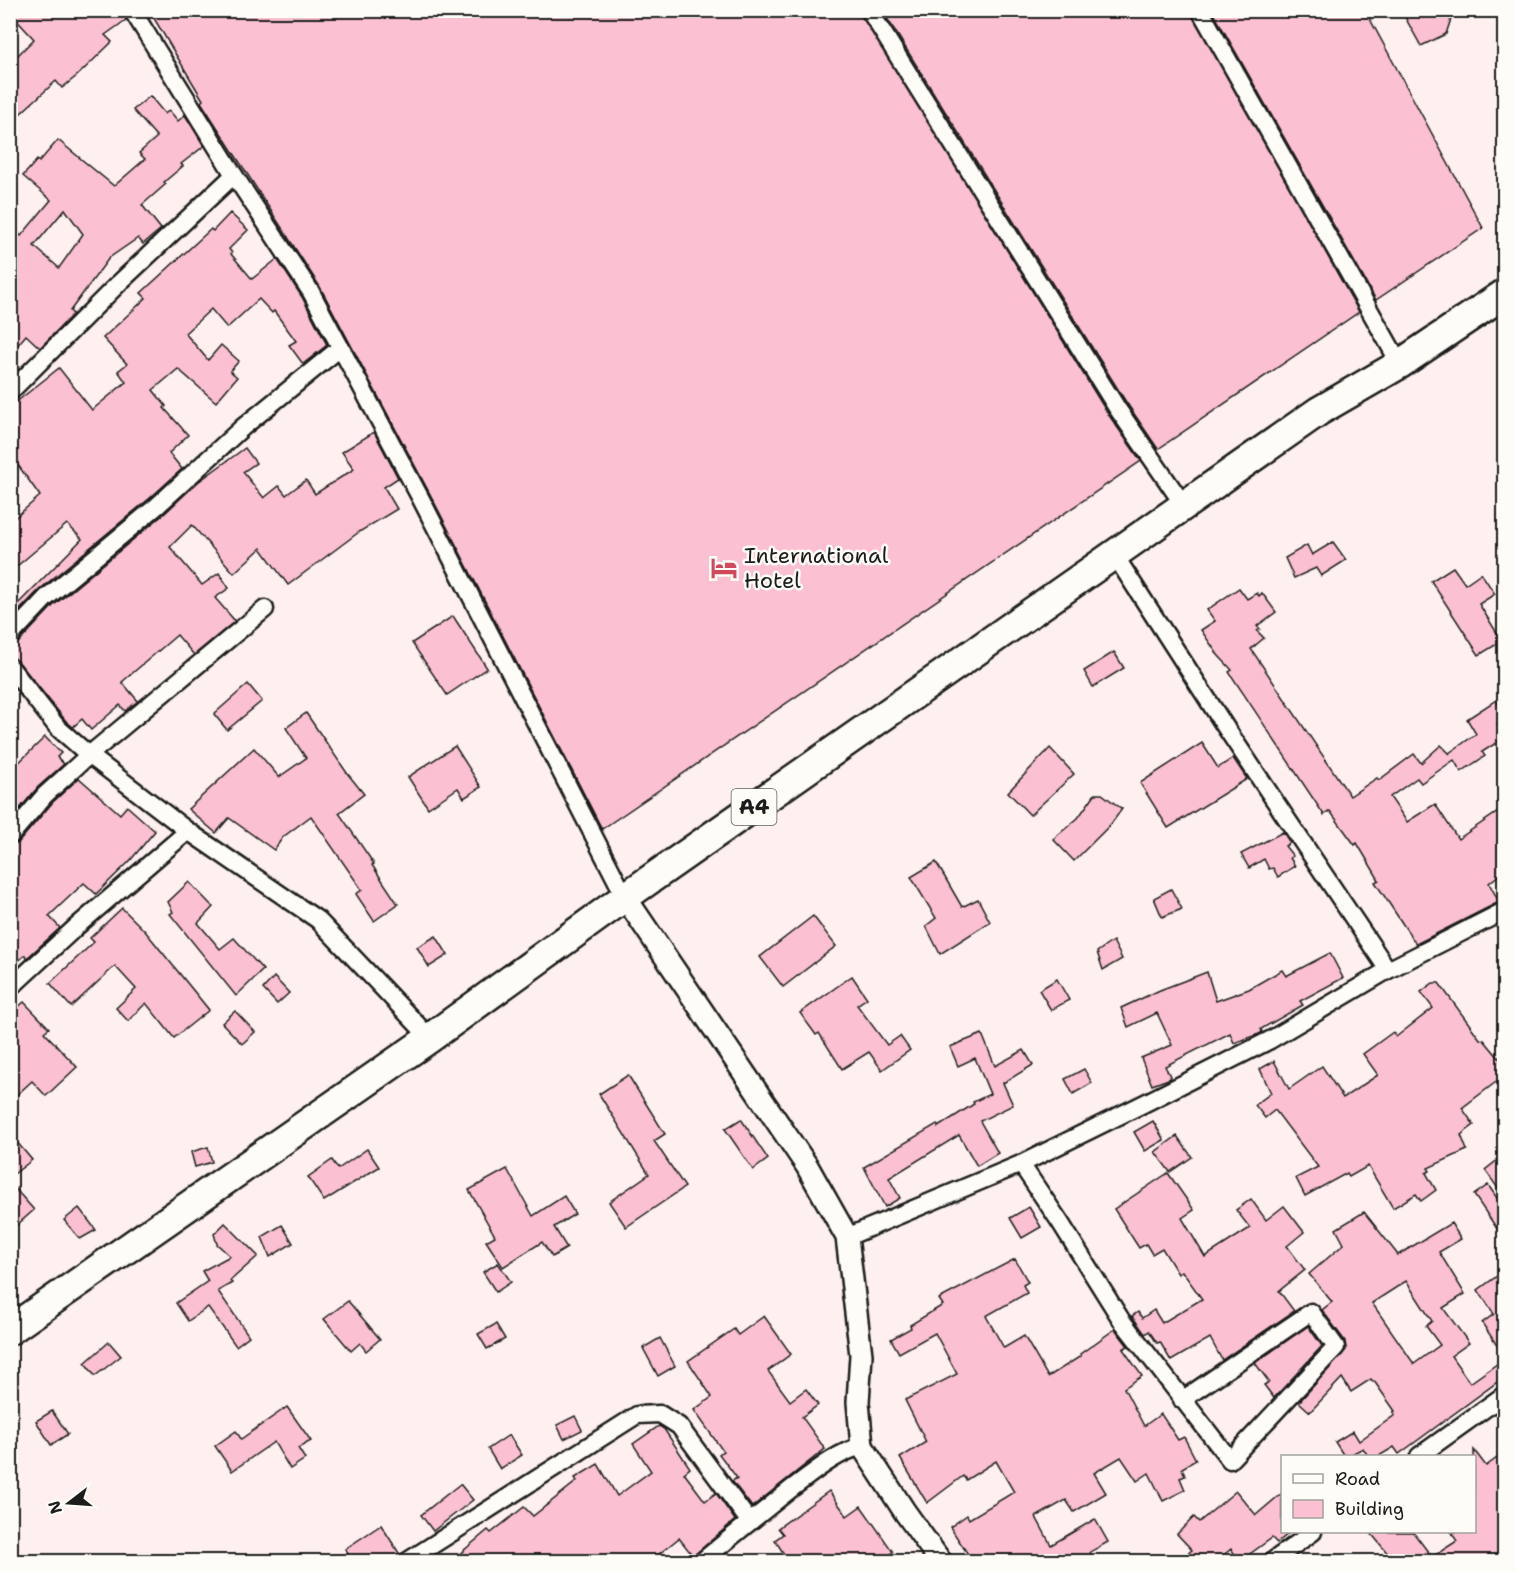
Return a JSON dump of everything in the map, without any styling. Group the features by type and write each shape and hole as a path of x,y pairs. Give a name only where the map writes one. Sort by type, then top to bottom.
{"highway":[{"name":"A4","path":"10,1330 430,1038 625,897 1319,411 1400,364 1504,294"}],"street":[{"path":"132,10 234,175 311,292 625,897 807,1166 846,1237 861,1355 858,1402 862,1446 941,1562"},
{"path":"869,10 1117,408 1185,507"},
{"path":"1200,10 1400,364"},
{"path":"10,392 118,284 234,175"},
{"path":"10,636 46,598 157,506 243,427 340,348"},
{"path":"1114,554 1226,728 1388,970"},
{"path":"10,836 45,795 89,755 265,609"},
{"path":"10,667 58,728 89,755 188,831 318,920 430,1038"},
{"path":"10,987 188,831"},
{"path":"846,1237 1021,1164 1270,1040 1388,970 1502,919"},
{"path":"1021,1164 1122,1321 1182,1400 1230,1460 1336,1347 1311,1312 1182,1400"},
{"path":"1420,1455 1504,1395"},
{"path":"406,1562 637,1415 660,1414 679,1426 749,1521"},
{"path":"701,1562 749,1521 824,1464 849,1449 862,1446"},
{"path":"1271,1562 1312,1533"}],"building":[{"path":"10,10 122,10 126,20 105,35 112,42 78,75 62,88 56,81 10,123 10,63 34,39 10,13"},
{"name":"International Hotel","path":"149,10 859,10 1108,414 1141,461 602,829 430,494 320,287 201,102 203,100"},
{"path":"882,10 1190,10 1359,312 1158,449 1126,402"},
{"path":"1212,10 1365,10 1483,228 1376,300"},
{"path":"1401,10 1446,10 1451,19 1446,34 1421,46"},
{"path":"150,96 165,114 169,110 178,121 185,115 204,146 181,164 183,166 164,182 166,184 142,205 161,229 143,244 138,238 109,258 70,311 73,314 40,348 26,335 10,354 10,226 21,236 51,200 23,176 58,140 114,186 145,159 139,153 157,137 133,110","holes":["65,209 83,234 59,268 34,246"]},
{"path":"230,213 248,230 229,249 231,254 252,279 277,259 302,297 327,345 303,364 289,345 296,341 274,311 272,313 259,299 227,328 211,309 185,333 208,360 221,345 239,361 230,371 237,377 216,402 178,369 153,390 166,406 164,408 188,435 169,453 182,469 39,590 10,620 10,612 82,539 67,524 10,572 10,522 40,496 18,465 10,470 10,407 59,368 92,410 126,382 118,371 127,364 103,338 146,298 141,293 211,229 213,231"},
{"path":"374,432 398,478 384,487 397,509 359,532 288,585 261,548 234,573 192,525 170,547 202,585 219,573 229,588 215,598 235,621 194,655 177,635 122,682 138,701 125,711 120,705 91,730 82,719 73,727 18,661 10,655 10,646 18,643 53,606 164,514 198,482 245,448 256,463 243,472 264,498 279,486 286,495 306,480 315,494 354,469 342,452"},
{"path":"1333,542 1346,560 1321,576 1316,568 1294,578 1285,558 1307,545 1312,555"},
{"path":"1453,567 1465,584 1481,573 1495,594 1479,604 1502,641 1479,655 1431,581"},
{"path":"1239,588 1247,599 1257,593 1259,596 1262,593 1276,612 1257,626 1260,629 1257,631 1264,638 1251,649 1350,796 1377,778 1379,780 1414,754 1421,763 1441,745 1449,753 1476,734 1467,719 1496,700 1504,714 1504,719 1497,724 1502,732 1498,735 1501,740 1482,752 1485,756 1461,772 1454,760 1421,783 1417,778 1390,797 1407,822 1435,804 1458,839 1504,808 1504,871 1489,883 1499,902 1416,944 1375,882 1379,880 1357,843 1355,845 1330,811 1324,815 1229,672 1232,670 1218,655 1201,630 1215,621 1207,610"},
{"path":"453,616 487,668 447,695 412,643"},
{"path":"1114,652 1124,668 1093,687 1084,671"},
{"path":"248,684 262,701 227,730 214,714"},
{"path":"306,713 364,794 339,813 398,904 374,921 356,894 362,890 311,816 283,837 274,850 229,818 216,833 188,809 254,748 279,777 306,758 286,728"},
{"path":"45,737 61,753 57,757 64,764 38,787 17,812 10,806 10,771"},
{"path":"1202,743 1218,768 1233,758 1247,779 1168,828 1140,783"},
{"path":"455,746 481,787 464,798 458,788 428,808 408,777"},
{"path":"1050,748 1074,774 1030,815 1008,792"},
{"path":"79,778 120,814 127,806 155,831 129,862 96,894 84,883 49,916 60,928 27,958 25,955 10,969 10,846 18,843 53,802"},
{"path":"1095,794 1102,794 1122,809 1111,824 1074,861 1053,839 1078,818"},
{"path":"1283,832 1290,843 1285,846 1293,856 1290,858 1295,866 1278,877 1273,868 1269,869 1264,859 1249,868 1241,854"},
{"path":"936,862 962,907 978,899 990,922 940,954 926,926 936,918 911,877"},
{"path":"189,882 213,907 198,923 220,949 234,938 263,970 236,996 170,914 173,912 168,902"},
{"path":"1171,889 1182,909 1162,917 1154,898"},
{"path":"122,908 145,931 209,1010 174,1038 146,1003 128,1021 116,1008 136,989 115,966 71,1007 50,983 94,942 90,938"},
{"path":"813,916 836,946 783,987 760,957"},
{"path":"436,936 448,955 429,967 417,947"},
{"path":"1113,941 1122,959 1103,970 1097,952"},
{"path":"1330,953 1343,978 1300,1001 1303,1005 1261,1029 1262,1032 1259,1034 1234,1043 1230,1033 1165,1066 1171,1078 1152,1085 1141,1058 1172,1045 1157,1013 1128,1027 1121,1008 1207,972 1216,1001 1249,989 1282,970 1286,976"},
{"path":"852,976 867,998 857,1005 887,1045 900,1036 910,1050 882,1070 869,1052 842,1069 819,1033 816,1035 800,1013"},
{"path":"274,977 289,993 277,1004 263,989"},
{"path":"1057,979 1069,1000 1051,1010 1039,990"},
{"path":"1433,983 1439,983 1480,1039 1484,1040 1504,1064 1504,1076 1462,1108 1474,1125 1461,1135 1467,1150 1428,1168 1430,1171 1426,1173 1436,1190 1421,1201 1416,1194 1393,1208 1368,1166 1349,1177 1347,1173 1305,1196 1296,1178 1318,1167 1275,1110 1265,1118 1255,1105 1271,1093 1260,1069 1274,1061 1289,1089 1322,1066 1343,1098 1378,1075 1363,1054 1393,1032 1396,1037 1433,1008 1421,992"},
{"path":"24,1002 49,1028 44,1032 77,1067 46,1096 32,1081 10,1101 10,1014"},
{"path":"235,1011 255,1032 242,1044 222,1023"},
{"path":"982,1034 995,1066 1024,1050 1033,1065 1003,1083 1013,1105 980,1121 998,1153 977,1166 959,1135 889,1178 900,1198 885,1207 864,1167 937,1124 938,1127 974,1104 973,1102 990,1094 975,1058 958,1066 950,1047"},
{"path":"1084,1069 1092,1083 1073,1094 1065,1079"},
{"path":"628,1075 665,1134 654,1141 685,1187 626,1227 609,1202 649,1174 599,1094"},
{"path":"741,1119 768,1159 753,1170 725,1129"},
{"path":"1153,1121 1164,1140 1145,1151 1134,1132"},
{"path":"10,1134 32,1160 10,1177"},
{"path":"1177,1136 1192,1157 1170,1172 1155,1152"},
{"path":"208,1147 212,1162 195,1167 191,1152"},
{"path":"367,1149 379,1167 324,1201 308,1177 332,1160 338,1169"},
{"path":"1504,1155 1504,1197 1485,1170"},
{"path":"507,1169 533,1216 564,1196 575,1214 554,1227 567,1248 552,1257 542,1242 503,1267 486,1241 495,1236 469,1190"},
{"path":"1168,1173 1194,1210 1182,1218 1205,1257 1250,1228 1236,1210 1251,1199 1266,1220 1284,1206 1304,1232 1287,1246 1305,1270 1279,1291 1294,1311 1222,1360 1210,1338 1171,1361 1160,1342 1157,1343 1149,1331 1145,1334 1132,1316 1138,1312 1142,1318 1154,1310 1162,1323 1202,1299 1182,1271 1178,1274 1162,1248 1152,1254 1146,1244 1139,1248 1114,1209"},
{"path":"10,1183 34,1210 10,1231"},
{"path":"1488,1185 1504,1208 1504,1239 1474,1195"},
{"path":"1029,1207 1041,1227 1022,1238 1010,1218"},
{"path":"79,1208 96,1230 80,1239 64,1220"},
{"path":"1364,1212 1398,1255 1451,1223 1461,1239 1439,1252 1465,1294 1443,1308 1469,1343 1451,1356 1470,1383 1504,1359 1504,1377 1399,1454 1394,1447 1381,1455 1367,1455 1363,1448 1350,1455 1343,1455 1335,1442 1353,1431 1359,1441 1395,1415 1393,1412 1395,1411 1371,1379 1351,1392 1342,1378 1310,1412 1299,1402 1346,1350 1345,1341 1322,1310 1332,1302 1309,1274 1344,1244 1336,1229","holes":["1406,1281 1432,1321 1426,1326 1440,1345 1414,1364 1372,1303"]},
{"path":"225,1223 258,1256 230,1281 232,1283 218,1291 249,1336 236,1346 208,1307 188,1321 176,1303 208,1281 202,1271 230,1256 217,1244 214,1234"},
{"path":"282,1225 293,1243 270,1257 262,1237"},
{"path":"1015,1259 1028,1282 1023,1285 1027,1293 986,1316 1004,1348 1024,1336 1048,1377 1081,1356 1080,1354 1115,1329 1128,1346 1123,1349 1142,1376 1124,1388 1144,1426 1161,1414 1178,1440 1184,1437 1196,1460 1182,1468 1185,1476 1180,1478 1185,1490 1163,1501 1149,1473 1137,1481 1121,1457 1094,1473 1106,1493 1074,1512 1066,1500 1036,1517 1051,1545 1095,1519 1108,1542 1090,1552 1092,1556 1084,1562 973,1562 950,1527 967,1515 969,1519 1014,1492 996,1461 966,1480 963,1476 927,1503 900,1458 926,1442 905,1400 957,1374 935,1333 899,1353 891,1339 943,1305 939,1299"},
{"path":"498,1263 511,1282 496,1292 483,1272"},
{"path":"1504,1271 1504,1356 1482,1323 1494,1314 1478,1290"},
{"path":"348,1301 380,1339 366,1351 360,1343 351,1351 324,1319"},
{"path":"764,1316 791,1354 768,1371 790,1401 806,1389 818,1405 802,1417 825,1449 752,1507 732,1481 737,1478 719,1454 723,1451 694,1410 712,1397 688,1361 734,1329 738,1335"},
{"path":"496,1324 505,1339 487,1349 478,1334"},
{"path":"1308,1326 1322,1346 1274,1398 1264,1385 1269,1382 1255,1363"},
{"path":"660,1338 675,1366 658,1376 643,1348"},
{"path":"109,1342 121,1356 95,1376 85,1363"},
{"path":"287,1407 311,1441 298,1448 305,1459 290,1469 274,1442 232,1471 215,1446 236,1431 241,1439"},
{"path":"52,1411 68,1434 51,1445 36,1421"},
{"path":"575,1416 582,1430 564,1439 557,1425"},
{"path":"659,1426 664,1429 690,1468 684,1473 705,1501 716,1493 735,1520 693,1556 679,1538 649,1562 450,1562 488,1530 491,1533 524,1507 533,1516 577,1481 575,1478 598,1464 617,1496 651,1471 633,1444"},
{"path":"509,1435 522,1455 500,1469 488,1449"},
{"path":"1474,1450 1486,1466 1504,1453 1504,1549 1487,1562 1398,1562 1392,1553 1389,1555 1371,1533 1414,1533 1432,1557 1457,1541 1452,1533 1476,1533 1476,1455 1474,1455"},
{"path":"460,1484 473,1500 433,1531 421,1515"},
{"path":"829,1491 847,1516 861,1506 893,1552 879,1562 789,1562 775,1540 783,1534 778,1528"},
{"path":"1236,1491 1256,1515 1281,1494 1281,1533 1289,1533 1277,1543 1272,1538 1240,1561 1231,1549 1215,1562 1177,1562 1192,1550 1177,1534 1194,1517 1199,1522"},
{"path":"381,1525 399,1553 386,1562 353,1562 345,1549"}],"place":[{"name":"International Hotel","path":"724,568"}]}
